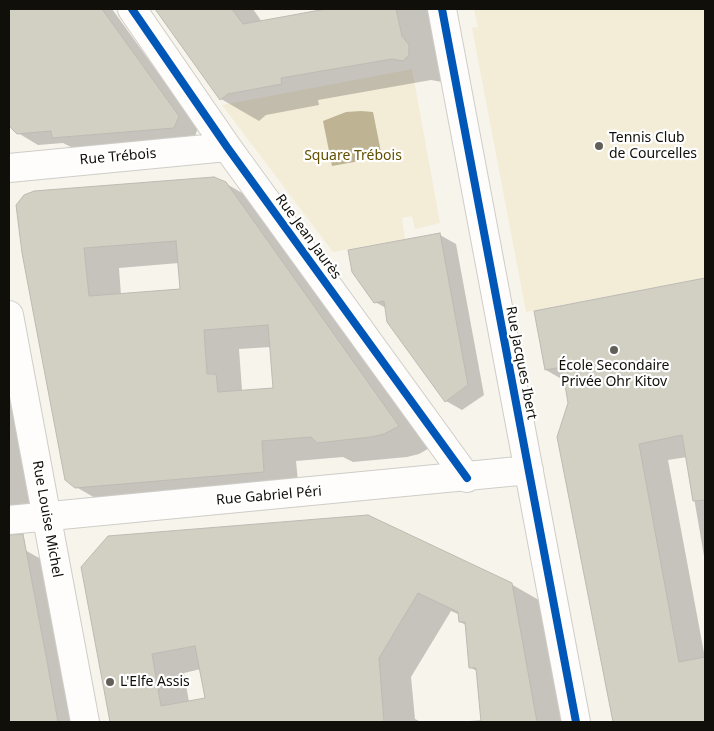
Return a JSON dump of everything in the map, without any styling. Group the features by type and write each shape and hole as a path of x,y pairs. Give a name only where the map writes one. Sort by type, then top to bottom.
{"street":[{"name":"Rue Jean Jaurès","path":"132,9 226,147 467,478"},
{"name":"Rue Jacques Ibert","path":"442,9 576,722"},
{"name":"Rue Trébois","path":"9,168 226,147"},
{"name":"Rue Louise Michel","path":"9,315 85,722"},
{"name":"Rue Gabriel Péri","path":"9,520 467,478 529,470"}],"green space":[{"name":"Tennis Club de Courcelles","path":"474,9 705,9 705,278 526,312 472,28 478,27"},
{"name":"Square Trébois","path":"412,69 440,223 415,229 412,216 402,218 405,239 333,252 222,105"}],"shaded area":[{"path":"346,112 373,112 382,157 332,166 323,121"}],"building":[{"path":"9,9 102,9 179,116 174,128 52,138 51,131 17,134 9,126"},
{"path":"155,9 232,9 243,24 326,9 396,9 402,36 409,45 409,55 403,61 392,59 281,78 282,84 228,94 220,100"},
{"path":"214,177 226,182 399,426 384,434 371,437 317,443 311,437 262,441 264,472 75,488 65,480 22,253 16,205 24,195 34,191","holes":["176,241 180,289 89,296 84,248","268,325 273,388 218,392 216,374 207,374 204,330"]},
{"path":"440,233 468,385 445,402 387,322 384,301 374,303 352,272 348,250"},
{"path":"705,278 705,500 693,501 682,435 639,444 679,662 705,657 705,722 613,722 557,437 568,403 562,367 545,370 534,311"},
{"path":"368,515 512,583 537,722 481,722 476,668 469,668 465,622 459,622 458,612 418,593 379,658 384,722 110,722 81,567 108,536","holes":["195,646 205,698 161,706 152,654"]},
{"path":"23,534 58,722 9,722 9,535"}],"cycle path":[{"path":"132,9 227,147 467,478"},
{"path":"442,9 576,722"}],"place":[{"name":"Tennis Club de Courcelles","path":"599,146"},
{"name":"École Secondaire Privée Ohr Kitov","path":"614,350"},
{"name":"L'Elfe Assis","path":"110,682"}]}
